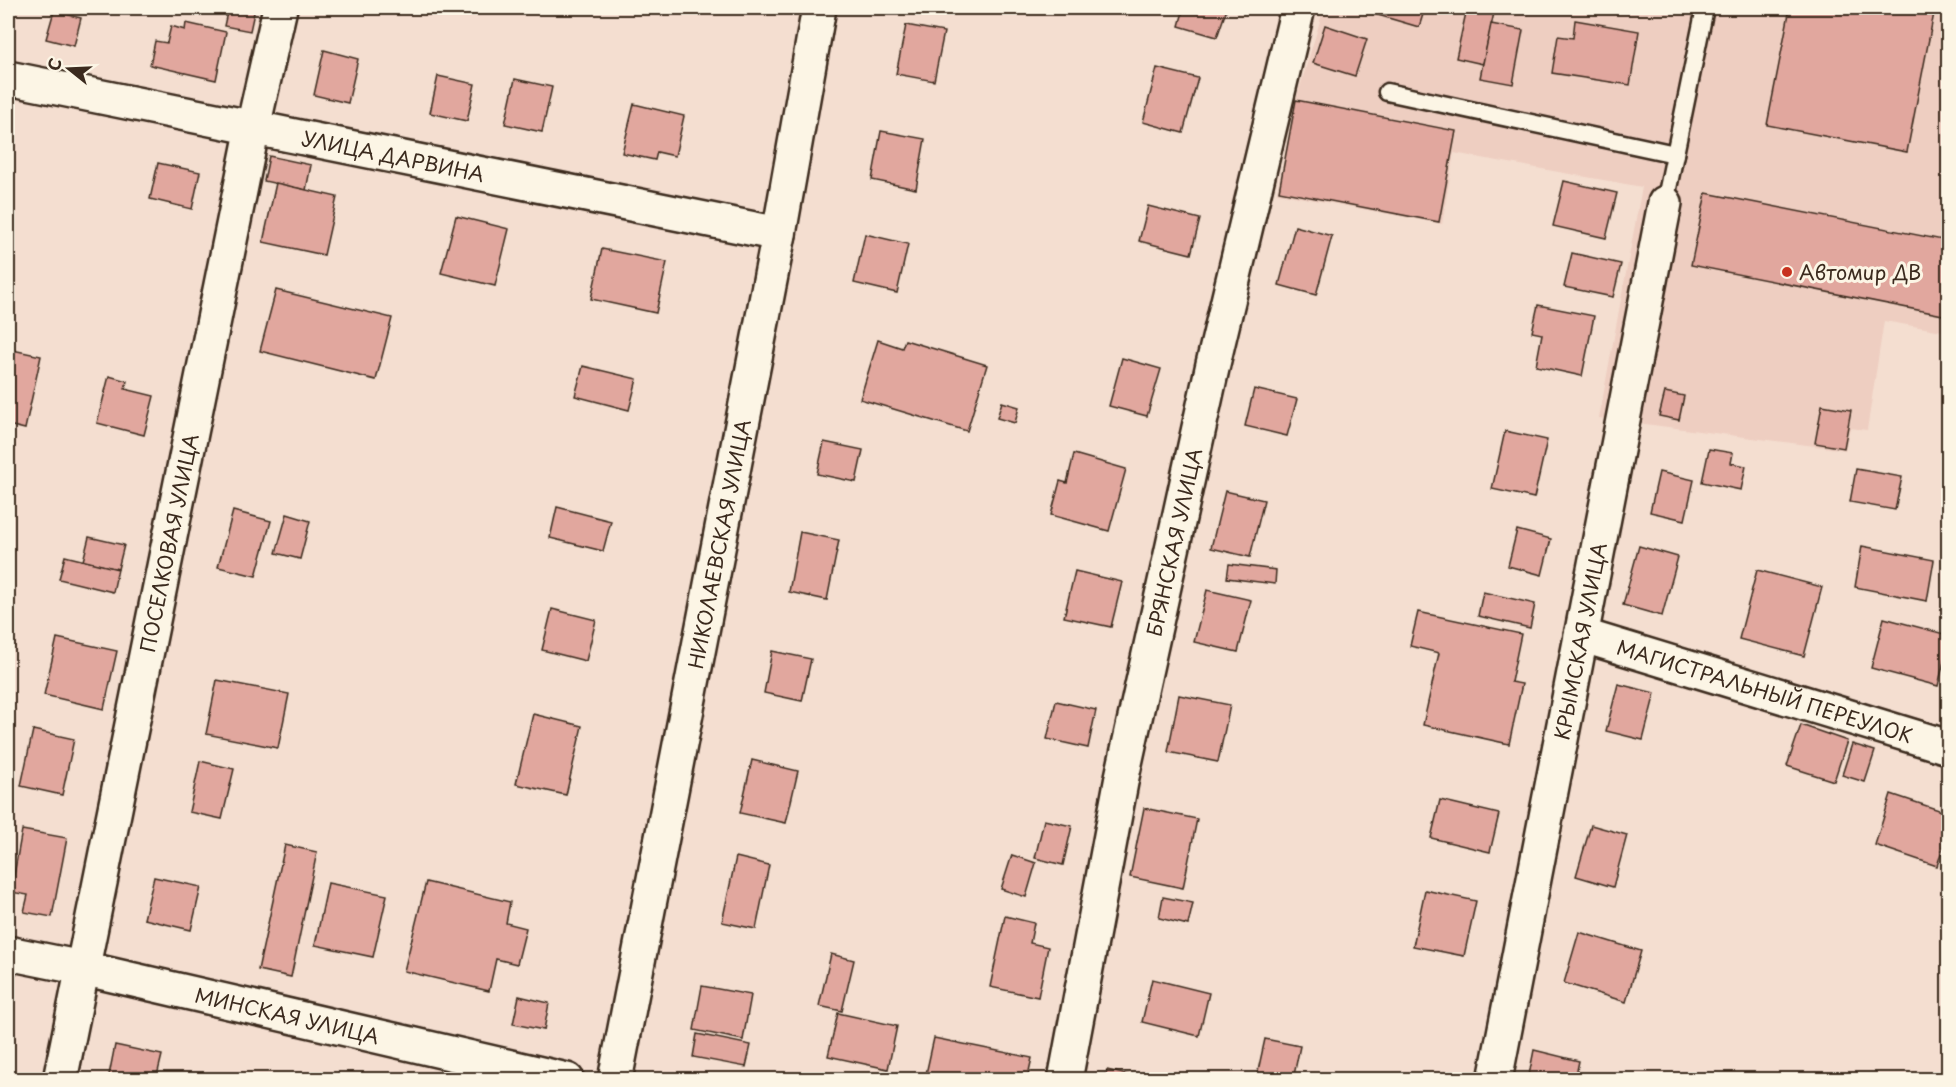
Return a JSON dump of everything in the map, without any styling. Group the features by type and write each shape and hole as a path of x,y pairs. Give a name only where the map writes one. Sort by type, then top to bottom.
{"street":[{"name":"ПОСЕЛКОВАЯ УЛИЦА","path":"60,1080 253,127 280,8"},
{"name":"НИКОЛАЕВСКАЯ УЛИЦА","path":"615,1080 779,234 819,8"},
{"name":"БРЯНСКАЯ УЛИЦА","path":"1065,1080 1127,754 1213,364 1298,8"},
{"name":"УЛИЦА ДАРВИНА","path":"8,78 779,234"},
{"name":"КРЫМСКАЯ УЛИЦА","path":"1495,1080 1665,203"},
{"name":"МАГИСТРАЛЬНЫЙ ПЕРЕУЛОК","path":"1581,635 1948,747"},
{"name":"МИНСКАЯ УЛИЦА","path":"8,953 567,1080"}],"lane":[{"path":"1665,203 1705,8"},
{"path":"1387,92 1675,154"}],"shaded area":[{"name":"Автомир ДВ","path":"1324,8 1948,8 1948,332 1884,321 1867,430 1850,428 1845,450 1599,418 1642,187 1454,153 1442,224 1277,193 1296,100"}],"building":[{"path":"228,8 255,8 250,31 224,26"},
{"path":"1184,8 1227,8 1217,37 1179,26"},
{"path":"1354,8 1425,8 1419,27"},
{"path":"1467,8 1495,8 1483,64 1456,58"},
{"path":"1790,8 1935,8 1907,152 1767,125"},
{"path":"54,11 81,18 74,46 46,39"},
{"path":"1575,20 1639,31 1630,85 1552,73 1558,36 1573,38"},
{"path":"186,23 226,32 216,80 150,65 155,41 167,43 171,26 185,30"},
{"path":"1491,24 1523,30 1513,84 1480,78"},
{"path":"906,25 944,32 934,81 896,74"},
{"path":"1325,25 1367,39 1355,76 1313,63"},
{"path":"324,50 358,59 348,103 314,95"},
{"path":"1157,68 1198,78 1183,133 1143,122"},
{"path":"438,76 475,84 467,121 430,113"},
{"path":"515,79 552,87 542,132 505,124"},
{"path":"1296,100 1456,131 1439,222 1279,191"},
{"path":"634,104 684,116 675,156 657,152 655,160 622,153"},
{"path":"881,131 925,139 916,189 872,180"},
{"path":"269,156 311,165 306,190 264,181"},
{"path":"158,163 200,172 192,209 150,199"},
{"path":"1564,181 1617,193 1606,238 1553,226"},
{"path":"276,183 337,197 324,255 263,242"},
{"path":"1706,193 1948,241 1948,316 1691,265"},
{"path":"1148,206 1200,219 1191,254 1139,241"},
{"path":"456,216 509,229 495,286 441,273"},
{"path":"1295,226 1332,236 1316,295 1279,285"},
{"path":"865,234 908,244 897,293 854,283"},
{"path":"602,249 667,262 656,313 591,299"},
{"path":"1572,253 1621,264 1613,297 1564,287"},
{"path":"276,290 392,318 376,380 260,351"},
{"path":"1538,305 1594,316 1582,376 1536,366 1542,334 1532,332"},
{"path":"878,340 902,348 905,340 987,365 967,431 860,399"},
{"path":"8,349 41,356 25,429 8,425"},
{"path":"1122,358 1161,369 1147,416 1109,406"},
{"path":"583,366 637,379 629,410 575,396"},
{"path":"109,376 127,381 125,389 154,396 144,435 97,423"},
{"path":"1254,389 1297,399 1287,436 1245,426"},
{"path":"1665,392 1684,396 1679,420 1659,416"},
{"path":"1002,402 1019,407 1015,423 997,418"},
{"path":"1822,405 1851,410 1844,448 1815,443"},
{"path":"1505,431 1547,440 1534,498 1492,489"},
{"path":"824,442 863,450 856,482 817,474"},
{"path":"1709,449 1733,453 1731,463 1746,466 1741,490 1702,482"},
{"path":"1074,454 1126,469 1109,531 1051,515 1060,481 1067,483"},
{"path":"1856,469 1902,477 1895,510 1850,502"},
{"path":"1659,472 1694,480 1685,520 1650,512"},
{"path":"1225,491 1264,500 1250,557 1211,548"},
{"path":"557,507 611,521 603,551 550,538"},
{"path":"233,511 271,521 256,576 218,567"},
{"path":"287,514 310,521 300,559 276,553"},
{"path":"1517,530 1551,539 1542,575 1508,566"},
{"path":"800,532 839,540 827,600 789,592"},
{"path":"89,537 124,545 118,569 83,561"},
{"path":"1639,546 1678,557 1662,616 1623,605"},
{"path":"1862,546 1934,560 1927,601 1855,587"},
{"path":"65,556 118,569 113,592 59,579"},
{"path":"1229,564 1276,570 1275,584 1227,578"},
{"path":"1757,570 1822,587 1804,656 1739,639"},
{"path":"1075,571 1122,582 1111,627 1064,617"},
{"path":"1207,590 1251,600 1238,652 1194,642"},
{"path":"1483,592 1535,604 1530,628 1478,616"},
{"path":"552,609 596,620 586,661 542,650"},
{"path":"1418,612 1521,634 1511,682 1522,684 1509,744 1423,725 1439,653 1410,646"},
{"path":"1884,618 1948,635 1948,645 1938,686 1871,668"},
{"path":"57,638 117,651 104,709 44,695"},
{"path":"772,651 811,659 802,701 764,693"},
{"path":"217,680 289,694 278,748 206,734"},
{"path":"1618,684 1655,693 1643,740 1606,731"},
{"path":"1179,695 1230,705 1218,762 1168,752"},
{"path":"1056,701 1096,710 1088,748 1047,739"},
{"path":"533,714 582,726 566,795 516,784"},
{"path":"1801,725 1847,741 1834,781 1787,766"},
{"path":"33,730 74,739 62,795 21,786"},
{"path":"1852,744 1875,751 1865,782 1842,775"},
{"path":"752,760 798,771 786,823 740,813"},
{"path":"200,761 234,769 222,819 189,812"},
{"path":"1891,794 1948,813 1948,831 1937,866 1875,845"},
{"path":"1440,800 1499,814 1490,852 1431,838"},
{"path":"1144,808 1197,819 1183,888 1130,877"},
{"path":"1044,820 1072,826 1063,865 1035,858"},
{"path":"1591,825 1627,835 1613,887 1576,876"},
{"path":"22,830 67,838 52,917 24,912 28,895 11,892"},
{"path":"285,845 317,852 291,977 258,970"},
{"path":"1012,855 1036,863 1026,897 1001,889"},
{"path":"736,857 769,865 756,929 722,922"},
{"path":"154,877 201,887 191,930 144,919"},
{"path":"426,882 510,902 506,923 526,928 517,964 496,959 489,991 404,971"},
{"path":"328,883 387,895 373,957 315,945"},
{"path":"1425,890 1476,901 1464,956 1413,946"},
{"path":"1163,897 1193,903 1188,925 1159,918"},
{"path":"1005,916 1034,923 1030,943 1048,947 1038,997 990,987"},
{"path":"1579,932 1641,951 1626,1002 1564,983"},
{"path":"831,954 854,960 842,1011 819,1006"},
{"path":"1152,979 1209,993 1199,1036 1142,1022"},
{"path":"702,986 751,995 743,1040 694,1030"},
{"path":"519,996 549,1003 544,1030 513,1024"},
{"path":"838,1013 897,1026 888,1069 828,1056"},
{"path":"697,1034 751,1045 746,1067 693,1057"},
{"path":"934,1038 1032,1058 1027,1080 954,1080 926,1074"},
{"path":"1265,1039 1300,1046 1293,1080 1256,1080"},
{"path":"115,1045 162,1055 156,1080 108,1080"},
{"path":"1534,1050 1579,1061 1575,1080 1528,1080"},
{"path":"1107,1070 1140,1078 1139,1080 1105,1080"}],"place":[{"name":"Автомир ДВ","path":"1787,272"}]}
